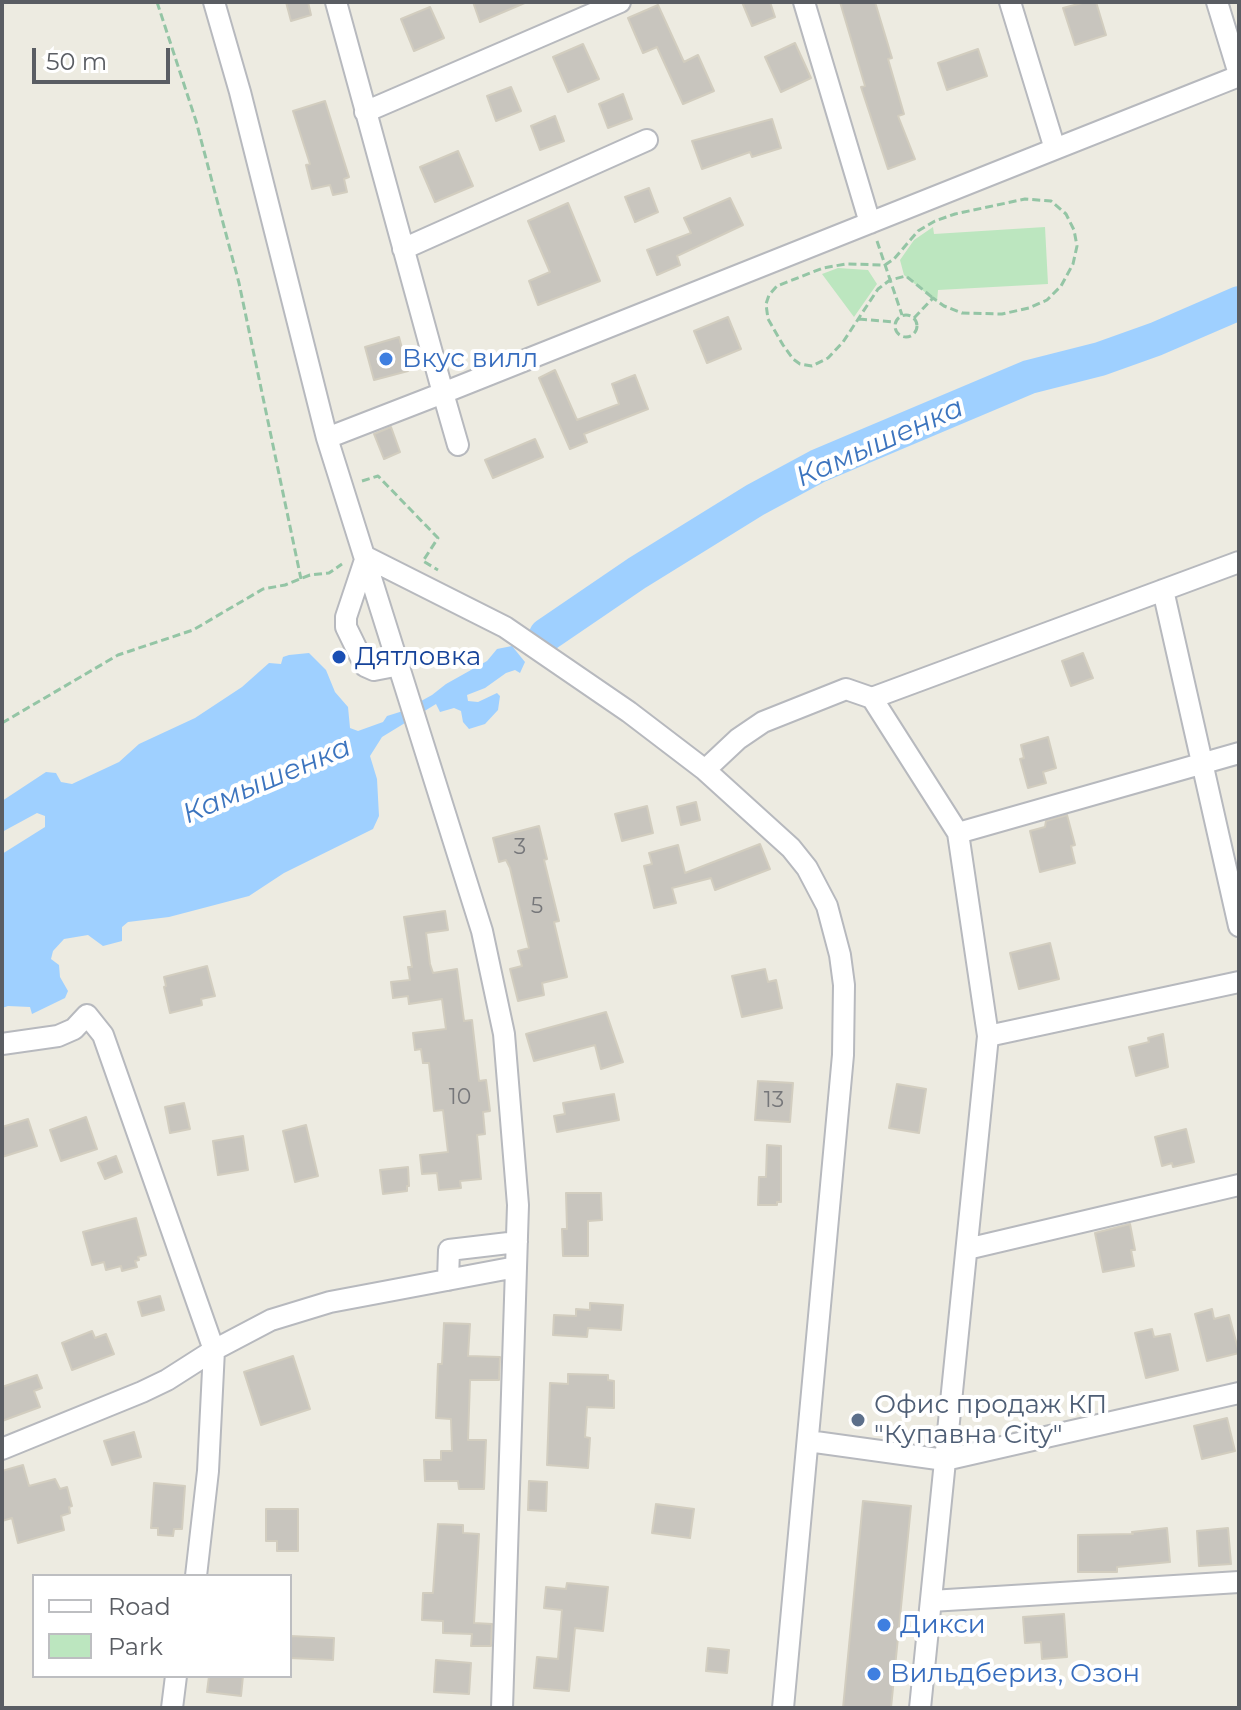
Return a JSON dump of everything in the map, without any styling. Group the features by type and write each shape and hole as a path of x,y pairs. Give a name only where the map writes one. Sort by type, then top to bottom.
{"street":[{"path":"214,2 240,92 327,438 482,931 498,1001 509,1069 517,1242 502,1708"},
{"path":"336,2 458,445"},
{"path":"365,112 620,2"},
{"path":"804,2 870,223"},
{"path":"1010,2 1055,149"},
{"path":"327,438 1239,75 1217,2"},
{"path":"403,249 647,140"},
{"path":"366,557 346,617 346,627 365,666 374,670 400,665"},
{"path":"366,557 505,627 629,712 705,770 765,822 807,868 827,906 840,955 844,985 843,1055 783,1708"},
{"path":"872,698 1239,562"},
{"path":"1163,590 1239,926"},
{"path":"705,770 738,739 763,722 846,689 872,698 958,833 988,1036 920,1708"},
{"path":"958,833 1239,753"},
{"path":"988,1036 1239,982"},
{"path":"2,1044 58,1036 74,1029 87,1015 103,1035 214,1350 208,1471 196,1574"},
{"path":"967,1249 1239,1185"},
{"path":"448,1280 449,1250 517,1242"},
{"path":"2,1449 142,1392 271,1320 298,1310 516,1267"},
{"path":"808,1441 945,1460 1239,1393"},
{"path":"931,1601 1239,1582"},
{"path":"172,1708 176,1678"}],"path":[{"path":"157,2 196,121 239,283 301,579"},
{"path":"1025,199 1051,201 1066,214 1077,246 1073,264 1061,286 1047,300 1002,314 962,313 944,306 906,276 890,280 878,289 843,342 828,358 812,366 800,364 783,345 768,319 766,304 769,295 777,286 795,277 846,264 885,265 900,253 918,231 935,221 1025,199"},
{"path":"870,223 902,315"},
{"path":"914,318 933,298"},
{"path":"906,314 914,318 917,329 913,335 899,335 895,322 906,314"},
{"path":"859,319 895,322"},
{"path":"350,486 378,476 438,538 423,561 450,576"},
{"path":"2,723 118,655 193,630 263,589 329,573 352,558 358,534"}],"green space":[{"path":"933,227 934,234 1045,227 1048,284 938,290 937,302 904,275 900,260 914,240"},
{"path":"838,268 868,270 877,284 854,317 822,274"}],"water":[{"path":"512,646 525,662 520,673 515,670 506,673 485,688 467,695 468,701 478,702 497,693 500,696 498,710 485,724 469,729 463,722 461,711 454,708 440,712 436,704 382,737 370,756 377,779 379,816 373,829 284,873 249,896 169,917 128,922 122,927 122,941 103,946 88,935 64,939 53,951 51,959 59,965 60,977 68,991 65,998 32,1014 30,1007 2,1008 2,854 45,827 45,816 37,813 2,832 2,801 46,772 56,773 61,782 72,784 119,762 139,744 195,718 242,687 269,663 281,664 283,657 289,655 309,653 326,670 335,692 348,707 350,728 358,731 383,722 387,716 432,695 487,661 497,649"}],"building":[{"path":"286,2 308,2 311,15 291,21"},
{"path":"473,2 527,2 480,22"},
{"path":"742,2 770,2 775,17 752,26"},
{"path":"840,2 875,2 892,58 888,59 904,114 898,116 915,159 888,169 861,87 865,86"},
{"path":"1096,2 1106,35 1075,45 1063,8"},
{"path":"658,5 684,62 698,55 714,91 683,104 657,47 643,53 628,18"},
{"path":"430,7 444,38 414,51 401,19"},
{"path":"795,43 811,78 781,92 765,57"},
{"path":"583,44 599,79 568,92 553,57"},
{"path":"978,49 987,76 947,90 938,63"},
{"path":"511,87 521,111 496,121 487,96"},
{"path":"623,94 632,119 608,128 599,104"},
{"path":"325,101 349,177 344,179 347,192 333,195 330,185 312,189 306,165 310,164 293,111"},
{"path":"555,116 564,141 540,150 531,126"},
{"path":"772,119 781,148 752,157 750,152 702,169 692,141"},
{"path":"458,151 473,186 435,202 420,167"},
{"path":"649,188 658,212 635,222 625,197"},
{"path":"730,198 743,225 677,256 680,265 657,275 647,250 691,233 684,218"},
{"path":"568,203 600,281 538,305 529,281 550,272 528,221"},
{"path":"728,317 741,349 707,363 694,331"},
{"path":"399,337 408,371 374,380 365,347"},
{"path":"555,370 577,420 619,404 612,384 635,375 648,409 584,434 587,442 570,449 539,378"},
{"path":"391,427 400,452 384,459 374,434"},
{"path":"535,439 543,457 493,478 485,460"},
{"path":"1083,653 1093,678 1071,686 1062,661"},
{"path":"1048,737 1056,768 1043,772 1046,783 1028,788 1020,759 1024,758 1021,745"},
{"path":"696,802 700,820 681,825 677,807"},
{"path":"647,806 653,833 622,841 615,814"},
{"path":"1067,815 1075,845 1071,846 1075,863 1040,872 1030,831 1045,827 1046,821"},
{"path":"539,826 559,921 554,922 567,977 542,983 544,995 518,1001 510,969 522,966 518,951 529,948 510,868 506,860 499,862 493,838"},
{"path":"760,844 770,869 715,890 711,878 672,888 676,903 654,908 644,866 652,864 649,853 678,845 685,873"},
{"path":"445,911 448,930 426,933 430,964 433,973 457,969 464,1021 472,1020 479,1081 486,1080 490,1111 483,1112 485,1134 477,1135 481,1179 460,1181 461,1188 439,1190 437,1173 422,1174 420,1155 448,1152 443,1110 434,1111 429,1063 423,1063 421,1049 415,1050 413,1033 446,1029 442,999 409,1004 408,996 393,998 391,982 410,980 408,967 412,967 404,917"},
{"path":"1050,943 1059,979 1019,989 1010,953"},
{"path":"207,966 215,996 201,999 202,1005 170,1013 164,977"},
{"path":"765,969 768,982 776,980 782,1008 742,1017 732,976"},
{"path":"606,1012 623,1062 601,1069 595,1045 534,1061 526,1034"},
{"path":"1163,1034 1168,1067 1136,1076 1129,1047 1149,1042 1148,1038"},
{"path":"758,1081 793,1083 790,1122 755,1120"},
{"path":"897,1084 926,1089 919,1133 889,1128"},
{"path":"614,1094 619,1120 557,1132 554,1116 565,1114 563,1103"},
{"path":"184,1103 190,1129 170,1133 165,1107"},
{"path":"86,1117 97,1149 61,1161 50,1130"},
{"path":"28,1119 37,1146 2,1157 2,1127"},
{"path":"306,1125 318,1176 295,1182 283,1131"},
{"path":"1186,1129 1194,1162 1162,1166 1155,1137"},
{"path":"243,1136 248,1170 218,1175 213,1141"},
{"path":"767,1145 781,1146 781,1202 777,1205 758,1205 759,1177 766,1177"},
{"path":"116,1156 122,1172 105,1179 98,1163"},
{"path":"408,1167 407,1191 383,1194 380,1170"},
{"path":"566,1193 601,1193 602,1220 588,1221 588,1256 563,1256 562,1229 567,1229"},
{"path":"136,1218 146,1255 135,1261 137,1267 122,1271 121,1266 106,1270 104,1262 92,1265 83,1232"},
{"path":"1130,1224 1135,1250 1131,1250 1134,1266 1103,1272 1095,1233"},
{"path":"160,1296 164,1310 142,1316 138,1302"},
{"path":"590,1303 623,1305 621,1330 588,1328 587,1337 553,1335 554,1315 576,1316 576,1309 590,1310"},
{"path":"1212,1309 1214,1319 1229,1315 1239,1353 1207,1361 1195,1314"},
{"path":"444,1323 470,1324 468,1356 500,1357 499,1380 470,1380 468,1440 486,1440 484,1489 459,1489 458,1481 425,1481 424,1460 441,1460 441,1451 452,1451 451,1419 436,1418 438,1364 442,1364"},
{"path":"1152,1329 1154,1337 1170,1334 1178,1370 1146,1378 1135,1333"},
{"path":"92,1331 95,1338 106,1334 114,1354 72,1370 62,1343"},
{"path":"293,1356 310,1409 261,1425 244,1372"},
{"path":"568,1374 608,1375 608,1380 614,1381 614,1408 587,1407 585,1437 590,1438 588,1468 547,1465 550,1383 568,1384"},
{"path":"37,1375 42,1388 34,1391 40,1407 2,1421 2,1387"},
{"path":"1227,1418 1235,1451 1202,1459 1194,1426"},
{"path":"134,1432 141,1457 112,1465 104,1441"},
{"path":"23,1465 29,1486 55,1479 60,1489 67,1487 72,1506 69,1507 70,1513 61,1516 64,1530 18,1543 12,1518 2,1521 2,1471"},
{"path":"529,1481 547,1482 546,1511 528,1510"},
{"path":"154,1483 185,1486 182,1529 174,1529 173,1536 158,1535 158,1528 151,1528"},
{"path":"863,1501 911,1506 891,1708 843,1708"},
{"path":"656,1504 694,1509 690,1538 652,1533"},
{"path":"266,1509 298,1509 298,1551 277,1551 277,1541 266,1541"},
{"path":"438,1524 463,1525 463,1533 479,1534 474,1623 492,1624 491,1646 471,1646 472,1634 443,1633 443,1621 422,1620 423,1593 433,1593"},
{"path":"1167,1528 1170,1562 1117,1567 1117,1572 1078,1572 1078,1535 1133,1534"},
{"path":"1228,1528 1231,1564 1199,1566 1197,1531"},
{"path":"567,1583 608,1587 603,1631 575,1628 569,1691 534,1688 537,1657 558,1659 562,1610 544,1608 546,1587 566,1589"},
{"path":"1064,1614 1067,1657 1042,1659 1041,1642 1025,1643 1023,1617"},
{"path":"292,1636 334,1638 333,1660 292,1658"},
{"path":"708,1648 729,1650 727,1673 706,1671"},
{"path":"436,1660 471,1663 469,1694 434,1692"},
{"path":"209,1678 243,1678 241,1696 207,1692"}],"waterway":[{"name":"Камышенка","path":"546,635 637,573 755,500 818,466 1029,377 1100,359 1239,303"}],"place":[{"name":"Вкус вилл","path":"386,359"},
{"name":"Дятловка","path":"339,657"},
{"name":"Офис продаж КП \"Купавна City\"","path":"858,1420"},
{"name":"Дикси","path":"884,1625"},
{"name":"Вильдбериз, Озон","path":"874,1674"}]}
